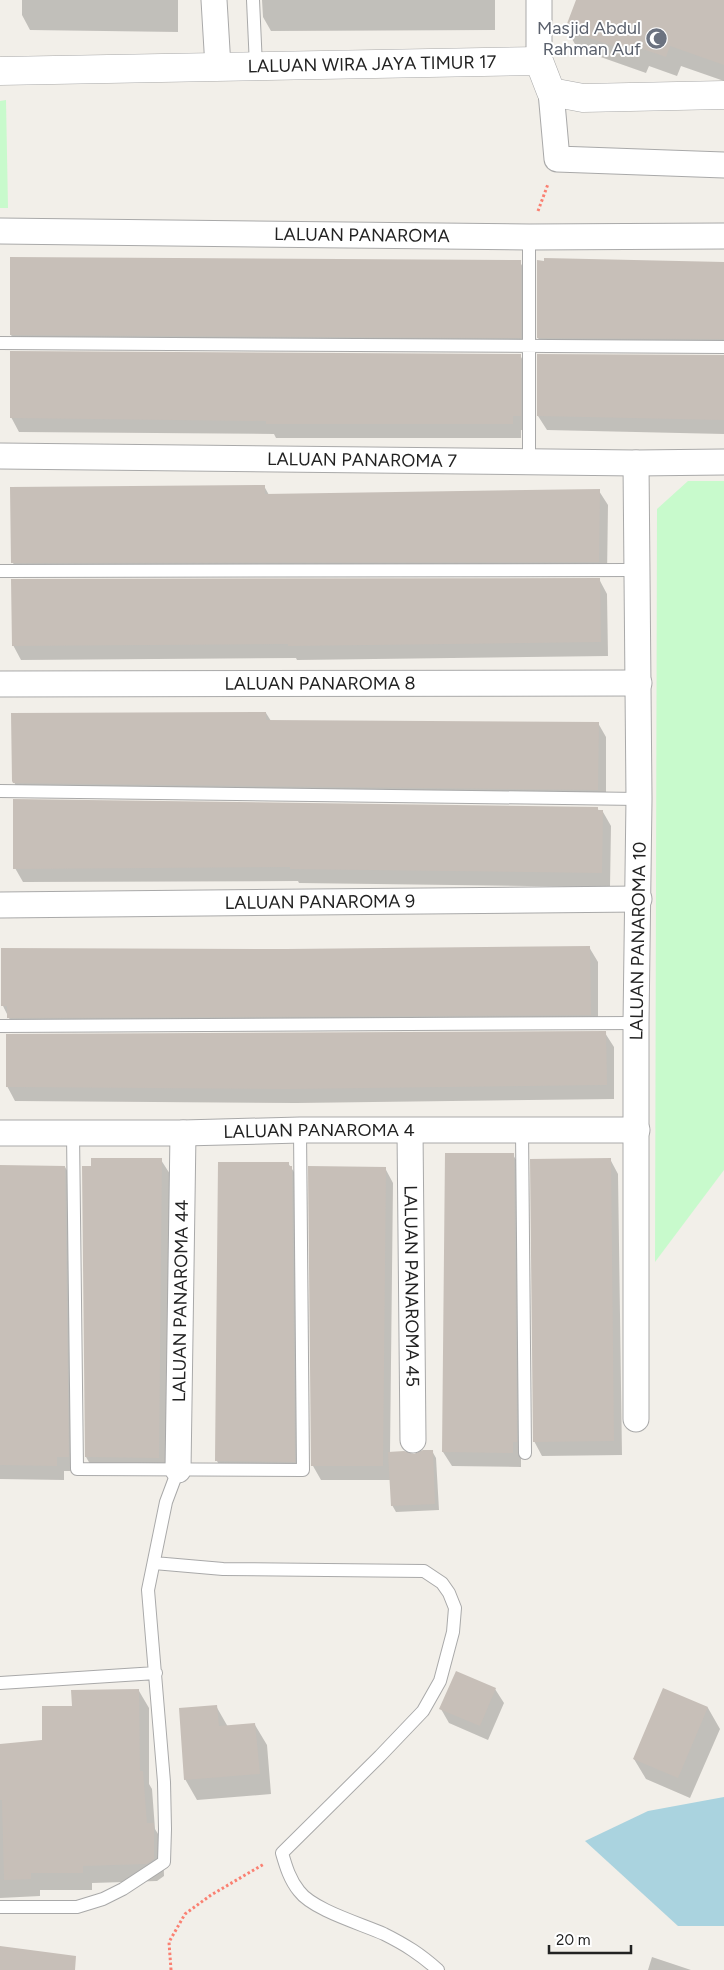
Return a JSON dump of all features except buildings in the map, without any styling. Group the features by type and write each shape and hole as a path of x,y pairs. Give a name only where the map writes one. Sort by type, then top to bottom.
{"street":[{"path":"214,0 218,67"},
{"path":"539,0 539,60 551,92 557,159 724,165"},
{"name":"LALUAN WIRA JAYA TIMUR 17","path":"0,71 539,60"},
{"path":"551,92 583,98 724,95"},
{"name":"LALUAN PANAROMA","path":"0,231 529,237 724,236"},
{"name":"LALUAN PANAROMA 7","path":"0,456 636,463 724,462"},
{"name":"LALUAN PANAROMA 10","path":"636,463 639,683 639,899 636,1023 636,1419"},
{"name":"LALUAN PANAROMA 8","path":"0,684 639,683"},
{"name":"LALUAN PANAROMA 9","path":"0,905 639,899"},
{"name":"LALUAN PANAROMA 4","path":"0,1133 183,1134 300,1130 636,1130"},
{"name":"LALUAN PANAROMA 45","path":"410,1131 412,1440"},
{"name":"LALUAN PANAROMA 44","path":"178,1470 183,1134"}],"lane":[{"path":"253,0 256,66"},
{"path":"529,237 529,462"},
{"path":"0,343 724,347"},
{"path":"0,571 636,570"},
{"path":"0,791 639,799"},
{"path":"0,1026 636,1023"},
{"path":"73,1133 78,1469 303,1470 300,1130"},
{"path":"522,1131 526,1453"},
{"path":"0,1907 77,1907 124,1889 164,1862 164,1789 148,1590 166,1502 178,1470"},
{"path":"154,1563 223,1569 424,1571 442,1583 449,1593 455,1608 453,1632 440,1681 423,1711 282,1853 289,1875 300,1893 316,1905 383,1934 416,1951 438,1970"},
{"path":"0,1683 156,1673"}],"path":[{"path":"529,237 557,159"},
{"path":"171,1970 168,1942 185,1914 211,1895 282,1853"}],"green space":[{"path":"6,100 8,208 0,208 0,101"},
{"path":"688,481 724,481 724,1170 655,1262 657,509"}],"water":[{"path":"724,1797 724,1926 678,1926 585,1841 648,1811"}],"place":[{"name":"Masjid Abdul Rahman Auf","path":"657,38"}]}
